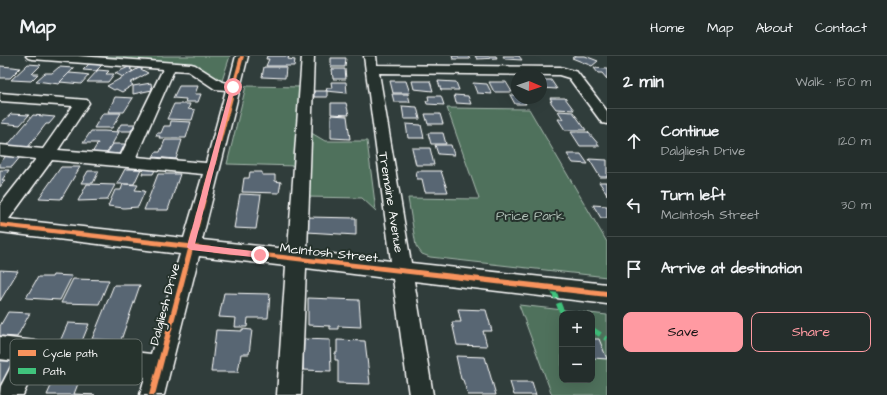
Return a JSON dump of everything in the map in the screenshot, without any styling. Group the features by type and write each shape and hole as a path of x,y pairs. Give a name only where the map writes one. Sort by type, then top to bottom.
{"street":[{"path":"32,56 191,68 219,86 233,87"},
{"name":"Dalgliesh Drive","path":"152,395 211,168 242,56"},
{"path":"289,395 308,56"},
{"path":"371,62 560,71 573,75 607,120"},
{"name":"Tremaine Avenue","path":"371,62 421,395"},
{"path":"126,161 170,66"},
{"path":"0,97 82,103 0,218"},
{"path":"0,150 211,168"},
{"name":"McIntosh Street","path":"0,225 296,260 607,294"},
{"path":"0,348 10,349"},
{"path":"142,366 159,368"},
{"path":"10,395 15,385"}],"green space":[{"path":"68,56 230,56 221,84 191,65"},
{"path":"246,86 302,87 296,166 227,164"},
{"name":"Price Park","path":"447,108 529,109 607,242 607,277 430,257 422,254 416,246 408,198 479,199"},
{"path":"308,131 325,141 367,141 376,211 362,198 306,197"},
{"path":"519,305 572,311 559,311 559,383 595,383 595,314 607,315 607,395 552,395"}],"building":[{"path":"267,56 289,56 288,59 295,60 294,66 266,66 269,59 266,59"},
{"path":"452,56 468,56 470,59 453,59"},
{"path":"475,56 496,56 497,58 477,59"},
{"path":"503,56 519,56 522,60 505,59"},
{"path":"575,56 585,56 598,61 592,66 572,58"},
{"path":"331,58 346,58 345,67 331,67"},
{"path":"28,64 41,65 32,74 38,74 31,81 11,80"},
{"path":"89,64 102,65 96,71 83,70"},
{"path":"0,66 20,68 10,78 0,78"},
{"path":"131,66 133,67 130,69 133,71 123,77 115,73"},
{"path":"59,67 74,68 59,84 36,81 45,73 52,73"},
{"path":"264,67 286,67 285,78 262,77"},
{"path":"139,68 148,73 130,83 133,85 122,92 107,86"},
{"path":"594,68 607,69 607,79 602,73 598,73"},
{"path":"332,69 345,69 346,79 333,79"},
{"path":"98,70 109,71 106,74 114,74 108,82 87,82"},
{"path":"69,73 89,75 81,84 60,82"},
{"path":"547,80 551,80 557,89 547,88"},
{"path":"390,81 406,81 410,93 393,93"},
{"path":"412,81 430,81 433,91 414,89"},
{"path":"438,81 456,82 459,90 441,90"},
{"path":"331,82 346,82 347,93 326,91 327,88 332,88"},
{"path":"489,82 506,82 511,90 511,92 494,92"},
{"path":"151,83 152,90 133,94 133,86"},
{"path":"473,83 487,84 492,94 477,93"},
{"path":"179,86 198,86 195,94 201,94 198,102 185,102 186,99 173,98"},
{"path":"314,91 327,91 327,97 314,97"},
{"path":"392,94 408,94 410,102 394,102"},
{"path":"454,95 468,96 471,104 456,103"},
{"path":"428,96 441,96 444,105 427,104 426,101 429,101"},
{"path":"115,97 133,98 124,112 108,112"},
{"path":"550,98 565,98 574,110 556,109 550,101 552,101"},
{"path":"331,103 346,103 349,115 331,114"},
{"path":"174,104 190,104 188,109 195,110 192,120 167,119"},
{"path":"402,106 417,107 420,119 404,119"},
{"path":"558,111 573,112 586,130 565,130 558,119 563,119"},
{"path":"103,113 121,113 112,128 94,128"},
{"path":"11,114 29,115 20,125 1,123"},
{"path":"425,114 440,114 443,124 428,124"},
{"path":"33,115 55,117 49,124 46,124 28,147 7,146"},
{"path":"331,115 347,116 350,139 331,138"},
{"path":"171,121 191,122 186,138 159,138 160,136 156,136 157,133 161,133 164,126 170,126"},
{"path":"121,124 135,124 131,131 117,131"},
{"path":"406,124 421,125 424,138 408,138"},
{"path":"91,131 119,132 107,153 92,153 98,143 83,143"},
{"path":"571,132 588,132 600,146 580,146"},
{"path":"428,133 443,133 446,144 431,144"},
{"path":"165,140 182,140 176,159 153,157 156,152 160,152"},
{"path":"113,144 125,144 120,154 107,153"},
{"path":"435,145 451,145 454,155 438,154"},
{"path":"412,148 430,148 434,165 416,165"},
{"path":"567,154 581,154 588,164 573,163"},
{"path":"6,156 21,156 12,167 0,167 0,163"},
{"path":"589,159 607,160 607,177 600,177"},
{"path":"61,167 80,167 61,199 39,198"},
{"path":"125,169 141,169 134,184 117,184"},
{"path":"144,169 155,170 153,174 142,174"},
{"path":"0,170 9,170 2,180 5,180 0,187"},
{"path":"88,171 99,171 93,183 81,183"},
{"path":"416,171 441,171 448,192 425,192 422,179 417,179"},
{"path":"250,172 262,172 262,175 275,175 275,181 281,182 279,193 242,192 244,178 249,178"},
{"path":"158,174 180,174 168,210 144,210"},
{"path":"599,182 607,182 607,195 606,192"},
{"path":"87,184 115,185 107,200 78,201"},
{"path":"123,184 138,185 135,190 145,191 138,207 124,208 108,206 115,190 121,190"},
{"path":"240,194 261,195 256,229 234,228"},
{"path":"593,205 607,206 607,218 601,218"},
{"path":"307,217 356,218 356,235 307,232"},
{"path":"0,270 18,271 0,301"},
{"path":"53,275 72,276 60,300 26,298 38,277 52,277"},
{"path":"73,279 109,280 99,304 61,303"},
{"path":"114,285 140,285 121,339 92,339"},
{"path":"224,293 270,294 268,318 248,318 247,327 235,327 236,318 219,317"},
{"path":"308,298 359,300 361,327 338,326 338,329 330,329 330,326 308,325"},
{"path":"458,309 486,310 492,331 483,331 487,346 457,345 452,322 461,322"},
{"path":"8,312 30,313 17,337 0,336 0,326"},
{"path":"68,323 89,324 83,339 61,339"},
{"path":"242,329 252,330 249,354 241,354 238,372 211,372 216,330 242,331"},
{"path":"304,339 330,340 331,371 303,370"},
{"path":"595,339 599,339 607,359 595,358"},
{"path":"337,340 365,341 370,384 338,383 338,360 335,360 335,353 337,353"},
{"path":"456,356 485,357 496,395 468,395 463,380 461,379"},
{"path":"0,361 10,361 10,372 2,387 0,387"},
{"path":"510,382 532,382 536,395 514,395"},
{"path":"78,385 74,394 95,395 47,395 51,386 44,386"}],"marked path":[{"path":"553,289 562,311"},
{"path":"595,331 607,339"}],"cycle path":[{"path":"152,395 242,56"},
{"path":"0,225 607,294"}],"route":[{"path":"233,87 191,247 260,255"}]}
